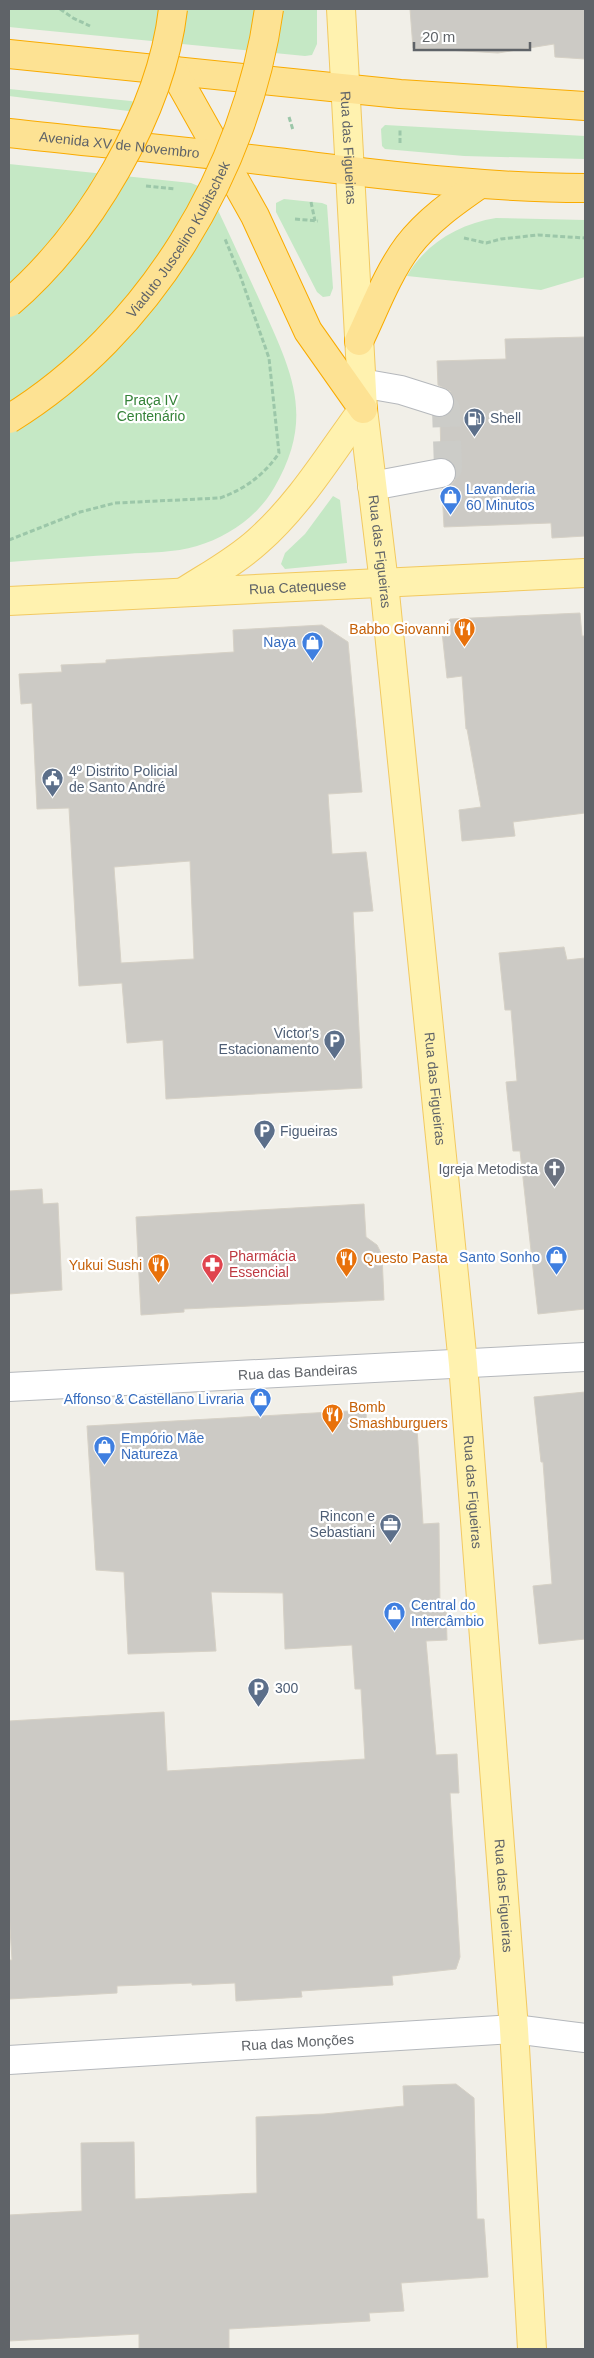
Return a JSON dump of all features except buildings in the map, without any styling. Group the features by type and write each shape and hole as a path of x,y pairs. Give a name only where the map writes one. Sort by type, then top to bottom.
{"highway":[{"path":"9,303 58,254 91,211 119,166 142,117 160,66 173,9"},
{"name":"Viaduto Juscelino Kubitschek","path":"9,419 62,380 102,343 138,303 171,260 200,214 224,166 244,116 258,64 269,9"},
{"path":"9,54 345,89 585,106"},
{"path":"173,70 255,216 308,330 363,409"},
{"name":"Avenida XV de Novembro","path":"9,133 480,184 585,188"},
{"path":"359,341 387,282 408,246 422,230 480,184"}],"main road":[{"name":"Rua das Figueiras","path":"342,10 363,409 384,583 463,1364 514,2029 532,2349"},
{"path":"182,593 242,555 272,528 300,496 363,409"},
{"name":"Rua Catequese","path":"9,601 585,573"}],"street":[{"path":"362,382 401,390 439,402"},
{"path":"372,486 441,473"},
{"name":"Rua das Bandeiras","path":"9,1387 585,1357"},
{"name":"Rua das Monções","path":"9,2060 514,2029 585,2038"}],"path":[{"path":"400,126 400,151"},
{"path":"142,185 180,190"},
{"path":"310,202 315,221"},
{"path":"288,218 322,222"},
{"path":"9,540 80,512 115,503 220,498 236,492 253,481 268,469 279,454 269,358 240,275 221,230"},
{"path":"458,237 486,244 520,236 585,238"}],"green space":[{"path":"9,9 317,9 317,44 312,55 305,56 9,27"},
{"path":"9,89 131,101 139,103 144,113 9,96"},
{"path":"385,125 585,136 585,159 464,156 385,149 382,146 381,129"},
{"name":"Praça IV Centenário","path":"9,164 191,183 203,188 211,196 259,299 289,370 294,392 296,415 294,438 287,462 274,488 260,508 231,531 209,542 180,550 9,562"},
{"path":"284,199 327,205 333,288 330,296 323,297 317,292 276,212 276,203"},
{"path":"496,218 585,220 585,277 541,290 407,276 424,254 445,237 469,225"},
{"path":"333,496 340,500 347,563 285,569 281,564 285,553 305,534"}],"tunnel":[{"path":"439,402 446,409 448,468 441,473"}],"place":[{"name":"Shell","path":"474,437"},
{"name":"Lavanderia 60 Minutos","path":"450,516"},
{"name":"Babbo Giovanni","path":"465,648"},
{"name":"Naya","path":"312,661"},
{"name":"4º Distrito Policial de Santo André","path":"53,798"},
{"name":"Victor's Estacionamento","path":"335,1060"},
{"name":"Figueiras","path":"264,1150"},
{"name":"Igreja Metodista","path":"554,1188"},
{"name":"Santo Sonho","path":"556,1276"},
{"name":"Questo Pasta","path":"347,1277"},
{"name":"Pharmácia Essencial","path":"213,1283"},
{"name":"Yukui Sushi","path":"158,1284"},
{"name":"Affonso & Castellano Livraria","path":"260,1418"},
{"name":"Bomb Smashburguers","path":"333,1434"},
{"name":"Empório Mãe Natureza","path":"105,1465"},
{"name":"Rincon e Sebastiani","path":"391,1543"},
{"name":"Central do Intercâmbio","path":"395,1632"},
{"name":"300","path":"259,1707"}]}
